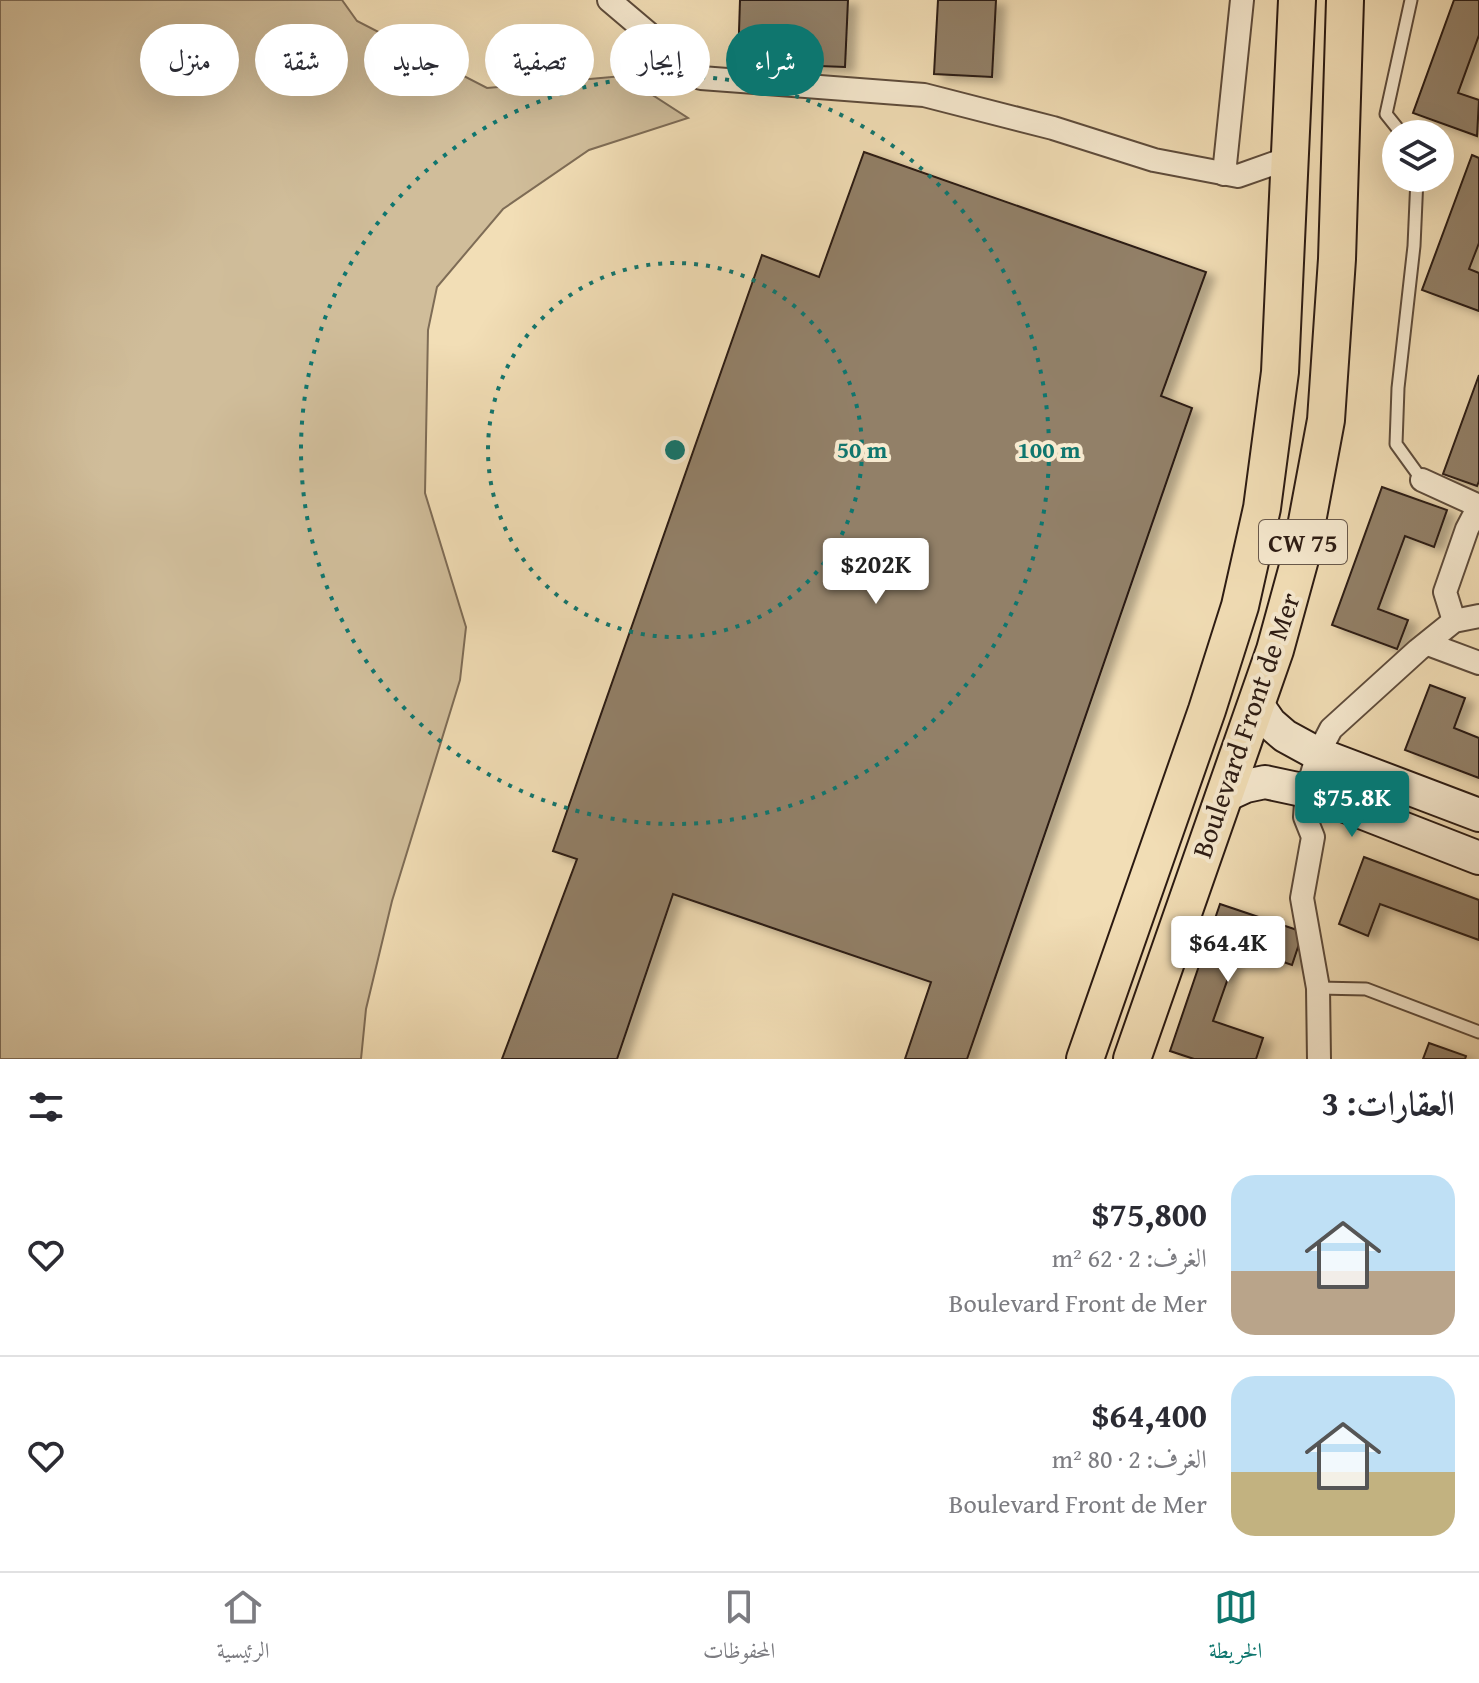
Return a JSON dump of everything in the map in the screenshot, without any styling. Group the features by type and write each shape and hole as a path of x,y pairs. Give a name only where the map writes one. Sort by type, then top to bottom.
{"main road":[{"name":"CW 75","path":"1085,1059 1240,606 1262,508 1280,372 1297,0"},
{"name":"Boulevard Front de Mer","path":"1132,1059 1275,650 1300,559 1326,420 1337,259 1345,0"}],"street":[{"path":"609,0 701,78 924,95 1053,128 1154,160 1238,176 1289,158"},
{"path":"1224,174 1242,0"},
{"path":"1422,480 1479,506 1467,529 1445,592 1454,621"},
{"path":"1319,1059 1318,988 1302,898 1313,837 1305,817 1307,791 1318,754 1331,729 1418,650 1454,621 1479,616"},
{"path":"1428,644 1479,663"},
{"path":"1256,703 1270,723 1285,736 1318,754 1479,815"},
{"path":"1222,797 1246,786 1265,782 1307,791 1479,858"}],"lane":[{"path":"1391,120 1386,114 1411,0"},
{"path":"1416,192 1414,246 1398,388 1396,444 1422,480"},
{"path":"1318,988 1366,989 1479,1032"}],"shaded area":[{"path":"0,0 342,0 357,21 364,25 364,96 469,96 469,79 485,87 485,96 594,96 594,79 610,77 610,96 654,96 688,118 589,150 503,209 437,287 428,330 425,493 466,627 460,680 392,901 366,1009 361,1059 0,1059"}],"building":[{"path":"740,0 848,0 845,67 824,66 824,24 739,24"},
{"path":"938,0 996,0 992,77 934,74"},
{"path":"1454,0 1479,0 1479,35 1458,93 1479,100 1477,136 1454,128 1454,120 1432,120 1413,113"},
{"path":"864,152 1206,272 1161,396 1192,408 967,1059 905,1059 931,982 673,894 617,1059 502,1059 577,859 553,851 762,255 819,277"},
{"path":"1472,155 1479,158 1479,243 1469,269 1479,273 1479,311 1422,290"},
{"path":"1479,375 1479,481 1477,486 1443,474"},
{"path":"1382,487 1447,510 1434,547 1405,536 1378,609 1408,620 1397,649 1332,625"},
{"path":"1430,685 1465,698 1454,728 1479,738 1479,778 1405,750"},
{"path":"1364,857 1479,900 1479,940 1380,904 1368,936 1339,924"},
{"path":"1220,904 1303,932 1292,965 1239,947 1213,1021 1263,1038 1256,1059 1194,1059 1170,1051"},
{"path":"1429,1043 1466,1056 1465,1059 1423,1059"}]}
